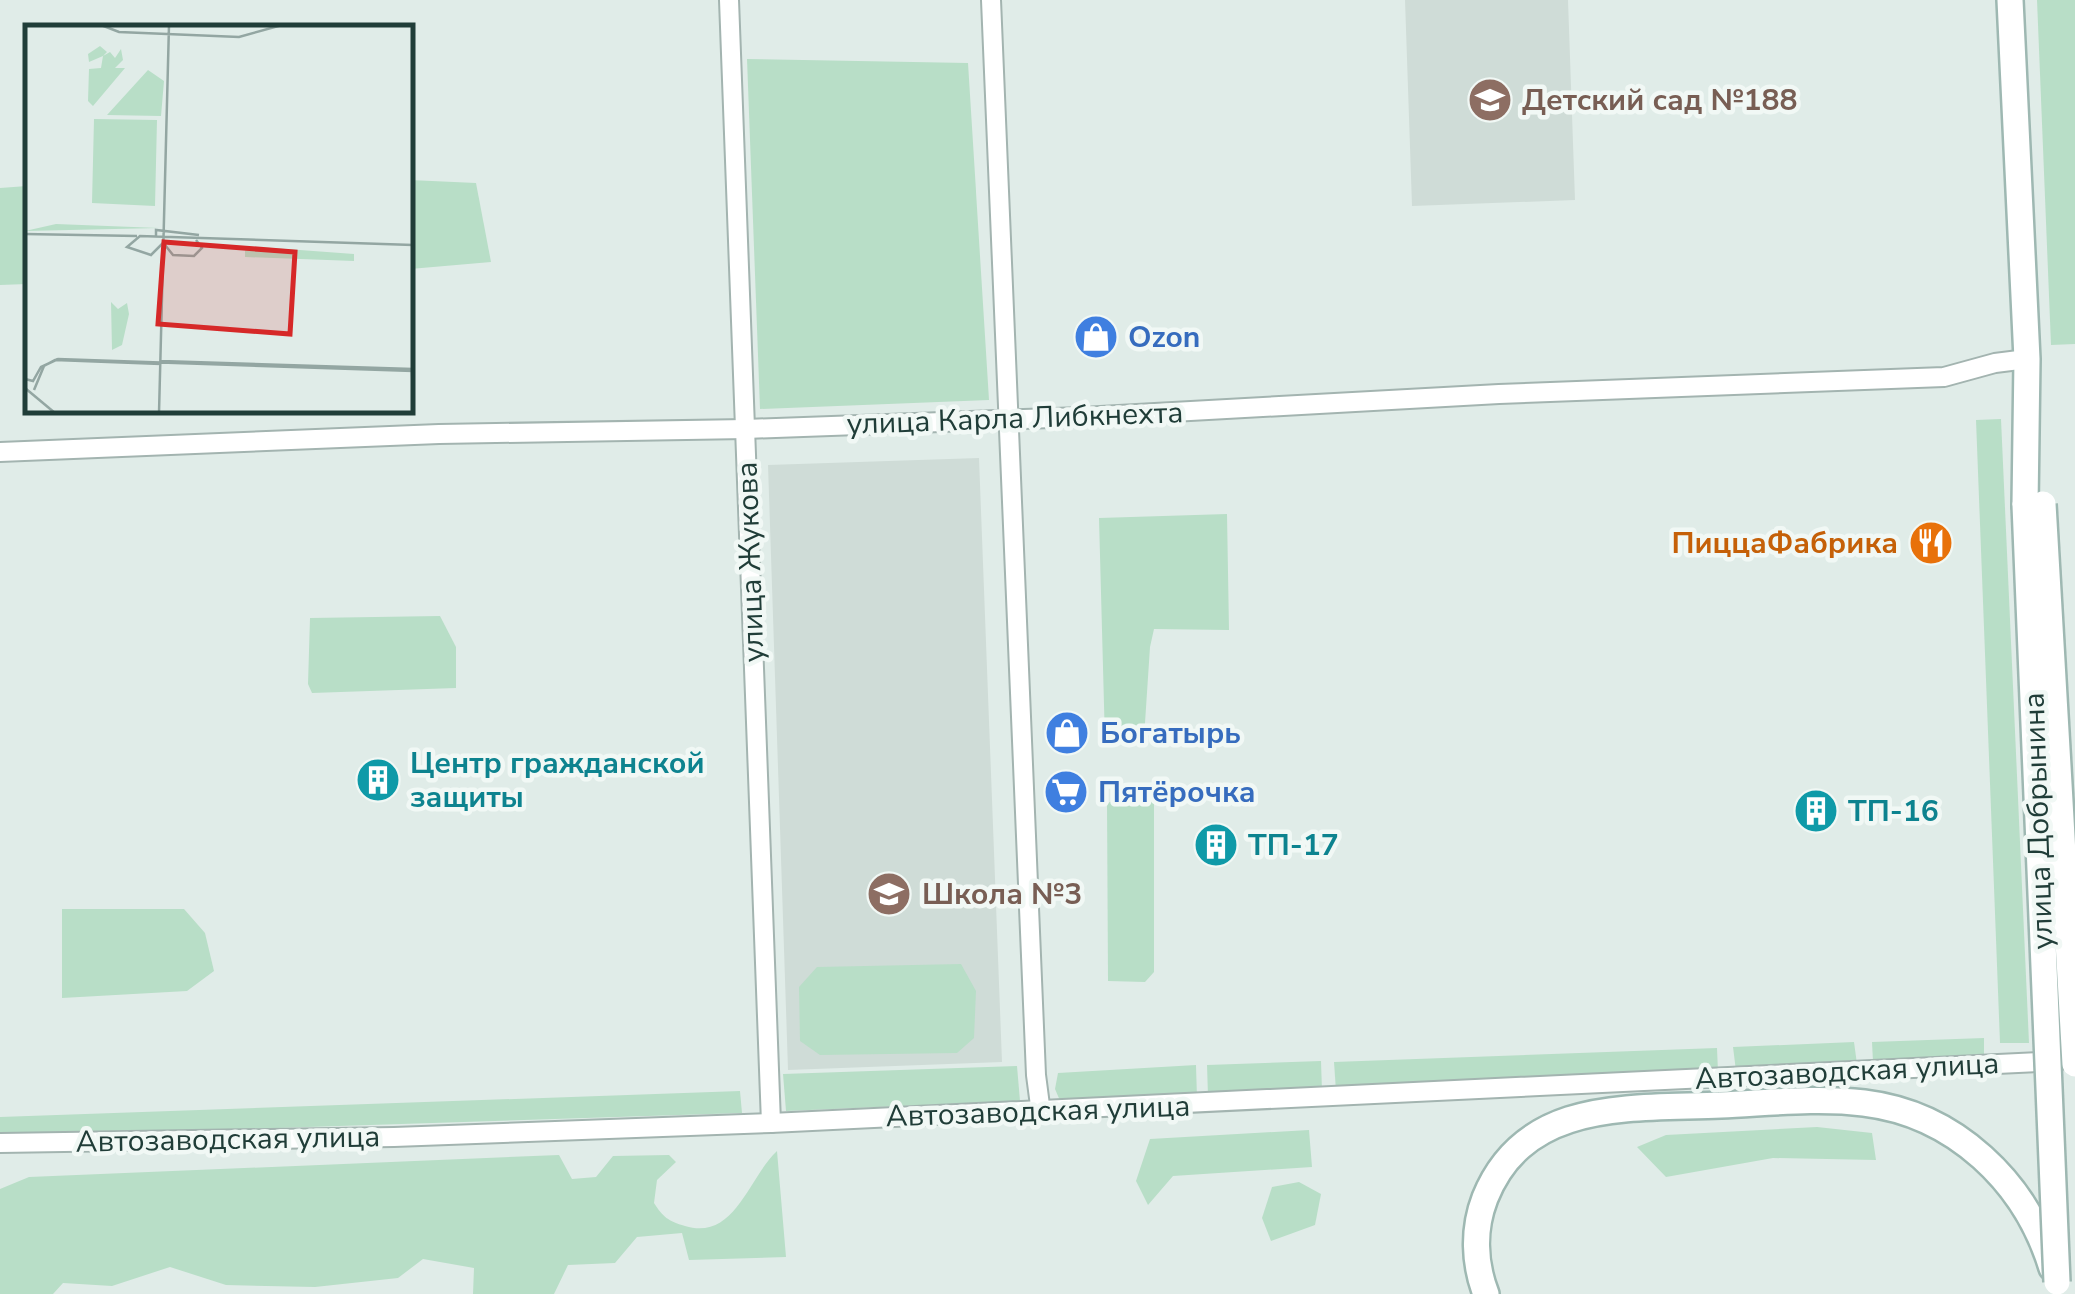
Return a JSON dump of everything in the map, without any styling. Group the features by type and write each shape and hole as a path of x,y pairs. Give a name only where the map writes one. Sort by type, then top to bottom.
{"main road":[{"name":"улица Добрынина","path":"2010,0 2034,504 2057,1288"},
{"name":"улица Добрынина","path":"2034,504 2075,1062"},
{"path":"1486,1294 1475,1244 1481,1208 1492,1180 1511,1155 1538,1134 1563,1120 1610,1110 1815,1101 1864,1103 1910,1112 1950,1132 1984,1156 2044,1240 2057,1288"}],"street":[{"name":"улица Жукова","path":"728,0 772,1123"},
{"path":"991,0 1036,1075 1041,1113"},
{"name":"улица Карла Либкнехта","path":"0,452 425,434 746,429 1082,417 1515,394 1907,379 1962,374 1995,362 2027,359"},
{"name":"Автозаводская улица","path":"0,1142 394,1137 1041,1113 2075,1062"}],"shaded area":[{"name":"Детский сад №188","path":"1405,0 1568,0 1575,200 1412,206"},
{"name":"Школа №3","path":"979,458 1002,1062 788,1070 768,465"}],"green space":[{"path":"2037,0 2075,0 2075,344 2051,345"},
{"path":"747,59 968,63 989,400 760,409"},
{"path":"412,180 476,183 491,262 412,269"},
{"path":"25,186 25,284 0,285 0,188"},
{"path":"2001,419 2029,1043 2000,1043 1976,420"},
{"path":"1227,514 1229,630 1154,629 1144,738 1105,742 1099,518"},
{"path":"440,616 456,647 456,688 312,693 308,684 310,618"},
{"path":"1136,784 1154,799 1154,972 1145,982 1108,981 1107,804"},
{"path":"62,909 184,909 205,933 214,971 187,991 62,998"},
{"path":"961,964 976,991 974,1038 957,1053 820,1055 800,1041 799,987 817,967"},
{"path":"1984,1038 1984,1056 1873,1062 1872,1042"},
{"path":"1854,1042 1857,1064 1736,1071 1733,1047"},
{"path":"1717,1048 1718,1072 1336,1091 1334,1062"},
{"path":"1321,1061 1322,1091 1208,1097 1207,1065"},
{"path":"1196,1065 1197,1098 1061,1103 1055,1089 1058,1073"},
{"path":"1017,1066 1020,1101 786,1111 783,1074"},
{"path":"740,1091 742,1113 0,1137 0,1117"},
{"path":"1817,1127 1872,1133 1876,1160 1773,1158 1666,1177 1637,1147 1666,1135"},
{"path":"1309,1130 1312,1167 1173,1176 1148,1205 1136,1181 1150,1139"},
{"path":"777,1151 786,1257 689,1260 682,1233 637,1237 615,1263 568,1265 554,1294 473,1294 474,1268 423,1259 398,1278 315,1287 226,1285 170,1267 112,1286 63,1283 53,1294 0,1294 0,1189 29,1177 559,1155 572,1179 596,1177 613,1156 669,1155 676,1162 657,1180 654,1203 670,1220 702,1228 728,1216"},
{"path":"1299,1182 1321,1194 1315,1225 1271,1241 1262,1218 1272,1187"}],"place":[{"name":"Детский сад №188","path":"1490,100"},
{"name":"Ozon","path":"1096,337"},
{"name":"ПиццаФабрика","path":"1931,543"},
{"name":"Богатырь","path":"1067,733"},
{"name":"Центр гражданской защиты","path":"378,780"},
{"name":"Пятёрочка","path":"1066,792"},
{"name":"ТП-16","path":"1816,811"},
{"name":"ТП-17","path":"1216,845"},
{"name":"Школа №3","path":"889,894"}]}
